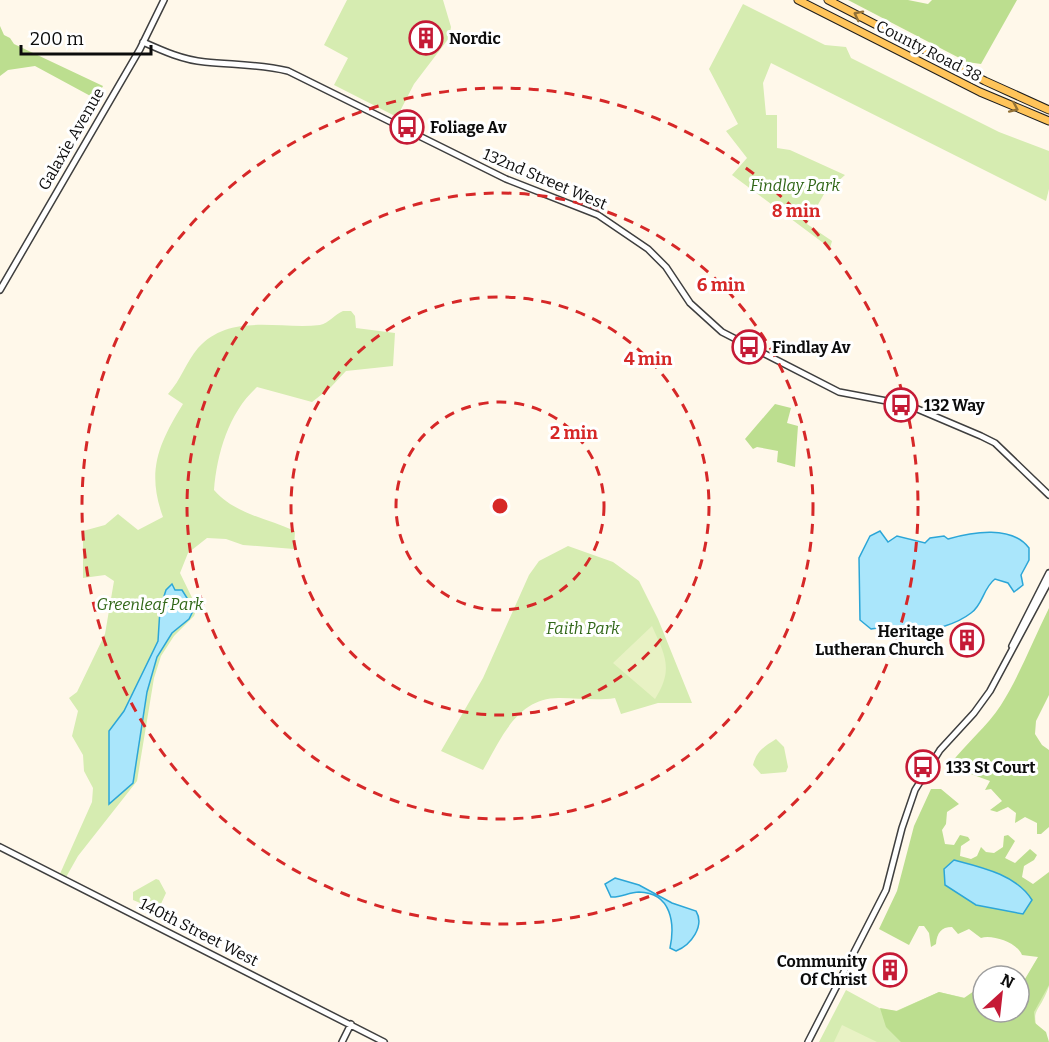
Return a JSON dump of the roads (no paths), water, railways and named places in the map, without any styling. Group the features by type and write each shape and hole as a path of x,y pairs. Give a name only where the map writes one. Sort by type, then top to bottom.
{"main road":[{"name":"County Road 38","path":"798,0 980,92 1049,121"},
{"name":"County Road 38","path":"828,0 984,81 1049,110"}],"street":[{"name":"Galaxie Avenue","path":"0,290 143,42 164,0"},
{"name":"132nd Street West","path":"143,42 184,58 205,62 258,64 288,71 506,179 598,214 648,249 666,267 690,303 722,332 839,392 908,405 981,436 995,443 1049,495"},
{"path":"980,92 984,81"},
{"path":"1013,646 1014,637 1049,573"},
{"path":"808,1042 886,890 902,828 915,790 940,750 984,700 1013,646 1019,640 1049,581"},
{"name":"140th Street West","path":"0,847 384,1042"},
{"path":"342,1042 351,1024"}],"water":[{"path":"880,531 888,542 897,536 925,543 930,538 944,536 948,539 991,532 1013,536 1029,548 1029,560 1021,575 1023,585 1014,592 1008,583 995,579 975,610 959,621 944,626 920,631 871,629 860,620 859,558 870,536"},
{"path":"172,584 175,590 182,590 194,609 189,619 172,633 157,657 147,692 133,783 109,804 109,731 124,711 158,641 160,609 166,590"},
{"path":"954,860 987,869 1008,878 1025,891 1032,900 1023,914 976,905 945,885 944,869"},
{"path":"615,878 639,885 672,903 696,911 698,929 691,940 676,951 670,948 671,920 665,904 650,894 639,892 611,897 605,884"}],"place":[{"name":"Nordic","path":"426,38"},
{"name":"Foliage Av","path":"407,127"},
{"name":"Findlay Av","path":"749,347"},
{"name":"132 Way","path":"901,405"},
{"name":"Heritage Lutheran Church","path":"967,640"},
{"name":"133 St Court","path":"923,767"},
{"name":"Community Of Christ","path":"890,970"}],"park label":[{"name":"Findlay Park","path":"795,185"},
{"name":"Greenleaf Park","path":"150,604"},
{"name":"Faith Park","path":"583,628"}]}
